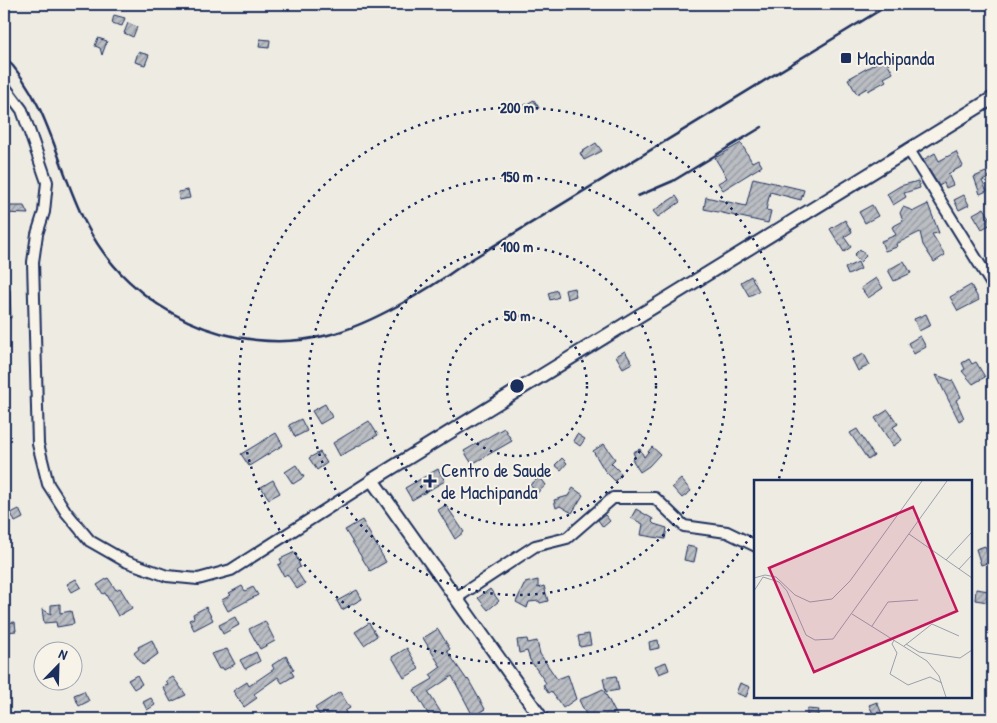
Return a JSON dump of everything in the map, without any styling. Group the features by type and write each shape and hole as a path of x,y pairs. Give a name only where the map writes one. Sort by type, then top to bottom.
{"street":[{"path":"4,86 22,110 47,182 44,212 37,234 33,262 38,444 48,484 66,512 90,541 125,561 167,576 198,579 231,570 372,480 993,98"},
{"path":"909,150 993,286"},
{"path":"372,480 542,719"},
{"path":"456,598 535,546 567,538 613,498 655,498 684,526 727,532 754,545"}],"building":[{"path":"114,15 125,18 122,26 112,23"},
{"path":"128,23 137,27 133,37 124,33"},
{"path":"98,38 107,41 102,55 100,48 95,46"},
{"path":"260,39 270,40 269,48 259,47"},
{"path":"138,52 149,55 145,65 135,62"},
{"path":"885,58 893,73 884,78 886,81 868,91 867,88 857,94 848,79"},
{"path":"534,100 539,108 528,114 523,106"},
{"path":"596,143 602,151 584,160 580,153"},
{"path":"741,143 752,162 758,159 762,166 723,190 718,183 727,178 715,158"},
{"path":"956,152 963,166 948,174 953,185 946,188 944,183 939,186 923,160 935,153 939,161"},
{"path":"986,172 989,178 982,181 987,191 980,194 974,177"},
{"path":"753,178 804,190 801,200 770,192 766,210 771,211 768,223 704,209 706,197 746,206"},
{"path":"918,181 920,188 904,193 906,197 893,205 887,194 900,186"},
{"path":"188,190 190,198 179,200 178,192"},
{"path":"964,195 969,205 959,210 954,200"},
{"path":"676,196 680,202 658,217 653,211"},
{"path":"928,204 939,233 932,234 945,255 934,262 923,245 920,232 896,244 897,247 885,251 881,241 896,235 892,227 903,221 900,213 903,207 914,211"},
{"path":"872,205 878,216 865,223 859,212"},
{"path":"4,206 24,206 28,214 4,213"},
{"path":"984,208 993,223 982,229 973,214"},
{"path":"845,220 852,232 844,237 851,247 844,252 830,229"},
{"path":"860,249 866,256 860,262 854,255"},
{"path":"904,261 911,273 894,281 888,270"},
{"path":"858,262 861,269 848,275 845,268"},
{"path":"751,276 759,291 749,296 741,282"},
{"path":"876,278 883,288 868,298 861,288"},
{"path":"971,285 979,300 958,311 950,297"},
{"path":"574,288 576,296 567,299 565,290"},
{"path":"4,290 10,290 11,318 4,318"},
{"path":"557,290 559,297 550,300 548,293"},
{"path":"926,314 931,325 919,331 914,319"},
{"path":"920,336 926,347 914,354 908,343"},
{"path":"625,351 632,363 623,368 616,356"},
{"path":"864,354 870,365 858,371 852,359"},
{"path":"969,359 972,364 976,362 985,377 973,384 962,371 965,369 962,363"},
{"path":"936,375 953,381 961,397 956,400 964,418 959,421"},
{"path":"325,404 332,417 320,424 312,411"},
{"path":"888,410 898,424 893,427 902,440 893,446 875,418"},
{"path":"301,419 307,431 295,437 289,425"},
{"path":"369,421 378,435 340,456 333,443"},
{"path":"504,428 512,441 472,464 464,451"},
{"path":"857,429 874,456 868,460 850,433"},
{"path":"276,433 283,445 249,466 241,454"},
{"path":"577,434 585,439 580,446 573,441"},
{"path":"604,444 615,459 611,463 622,474 615,481 605,471 593,451"},
{"path":"652,447 660,454 649,466 640,472 632,459 635,457 633,452 640,449 644,457"},
{"path":"320,452 327,463 317,470 309,458"},
{"path":"562,458 567,463 561,470 555,465"},
{"path":"296,465 304,477 293,484 285,472"},
{"path":"438,469 445,481 412,500 405,488"},
{"path":"540,477 546,485 537,493 530,485"},
{"path":"681,479 691,491 682,498 672,487"},
{"path":"273,480 280,493 269,499 261,487"},
{"path":"573,488 583,495 572,513 560,506 556,508 554,500 568,496"},
{"path":"446,505 464,532 455,539 438,510"},
{"path":"19,509 23,518 15,522 11,513"},
{"path":"636,509 653,519 652,522 654,524 667,528 665,539 641,535 643,524 631,518"},
{"path":"605,515 610,521 603,527 598,520"},
{"path":"362,520 386,562 370,571 345,530"},
{"path":"687,546 697,548 694,562 684,560"},
{"path":"985,546 990,562 981,565 976,549"},
{"path":"295,552 300,567 296,570 305,584 297,589 287,574 284,576 278,565 282,563 280,559"},
{"path":"108,578 116,590 120,588 132,608 118,616 105,593 103,594 97,585"},
{"path":"76,579 81,587 72,592 67,584"},
{"path":"538,580 538,588 544,586 548,601 540,603 539,601 529,602 527,608 516,602 525,583"},
{"path":"242,586 245,591 253,587 258,595 228,611 222,600 231,595 229,593"},
{"path":"490,589 499,601 488,610 478,598"},
{"path":"976,589 989,591 988,602 975,600"},
{"path":"357,590 362,599 342,610 337,601"},
{"path":"60,604 60,613 71,611 74,624 57,627 56,622 44,623 42,609 51,614 51,605"},
{"path":"206,607 213,620 194,630 189,620 194,618 193,614"},
{"path":"235,617 239,625 223,634 219,625"},
{"path":"265,621 275,641 260,649 249,629"},
{"path":"15,622 16,631 7,632 6,623"},
{"path":"369,623 377,636 364,645 355,632"},
{"path":"438,629 450,649 447,651 468,679 485,709 473,716 452,676 428,692 445,719 431,719 414,690 433,679 430,675 441,667 423,638"},
{"path":"589,634 591,645 580,647 578,636"},
{"path":"527,639 528,643 537,641 540,654 557,679 568,675 576,699 563,708 551,691 548,693 543,685 546,683 530,660 527,651 519,653 517,640"},
{"path":"152,640 158,654 143,665 134,653 139,649 138,647"},
{"path":"658,640 659,648 650,650 649,642"},
{"path":"407,648 419,669 404,678 392,657"},
{"path":"227,649 235,664 224,670 222,667 219,669 211,654"},
{"path":"256,652 260,661 245,669 240,660"},
{"path":"286,656 294,670 291,671 294,676 282,683 278,677 254,694 257,698 244,707 233,691 247,682 249,686 274,669 272,665"},
{"path":"666,662 669,670 659,674 655,666"},
{"path":"137,675 142,684 134,689 128,680"},
{"path":"616,676 619,690 606,692 603,678"},
{"path":"173,677 186,695 171,702 163,687 168,685 166,681"},
{"path":"740,683 750,687 746,697 736,693"},
{"path":"603,689 617,716 610,719 588,719 579,700"},
{"path":"84,691 89,701 79,706 74,695"},
{"path":"340,692 350,708 345,711 348,716 342,719 337,716 331,719 322,719 315,708"},
{"path":"151,698 155,705 147,710 143,702"},
{"path":"877,702 882,714 875,718 869,705"},
{"path":"807,709 819,710 817,718 807,716"}],"railway":[{"path":"4,56 20,74 43,115 67,181 86,224 105,255 129,281 157,304 188,321 221,333 256,340 292,341 328,335 344,330 398,306 890,4"},
{"path":"638,196 673,181 762,127"}],"place":[{"name":"Machipanda","path":"846,58"},
{"name":"Centro de Saude de Machipanda","path":"430,481"}]}
